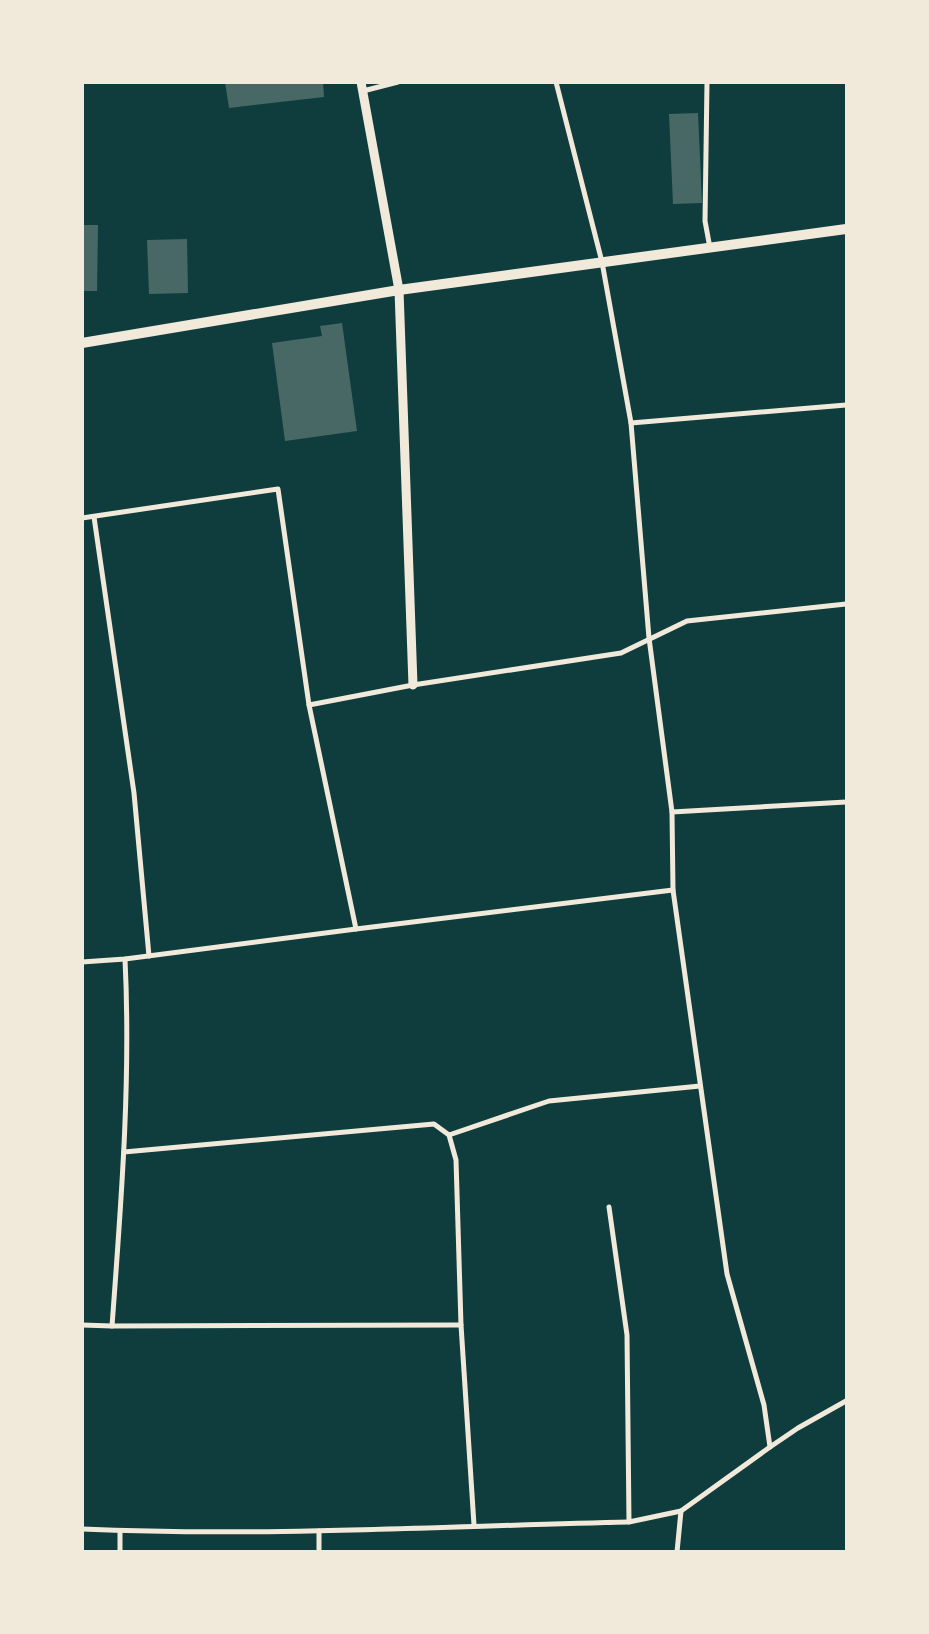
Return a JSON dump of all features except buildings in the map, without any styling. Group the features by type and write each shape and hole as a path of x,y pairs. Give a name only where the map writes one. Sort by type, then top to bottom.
{"main road":[{"path":"82,343 399,290 846,229"}],"street":[{"path":"398,82 362,87 399,290 413,685"},
{"path":"556,82 602,262 631,423 649,638 672,812 673,890 727,1274 764,1405 770,1447"},
{"path":"707,82 705,221 710,248"},
{"path":"631,423 846,405"},
{"path":"82,518 278,488 310,705 356,929"},
{"path":"94,517 134,793 149,956"},
{"path":"310,705 413,685 621,653 687,621 846,604"},
{"path":"672,812 846,802"},
{"path":"82,962 125,959 673,890"},
{"path":"112,1326 124,1152 128,1016 125,959"},
{"path":"449,1135 549,1101 700,1086"},
{"path":"124,1152 434,1124 449,1135 456,1160 461,1325 474,1525"},
{"path":"609,1206 627,1335 629,1522"},
{"path":"82,1325 461,1325"},
{"path":"82,1529 120,1531 319,1531 629,1522 681,1511 798,1428 846,1401"},
{"path":"677,1552 681,1511"},
{"path":"120,1531 120,1552"},
{"path":"319,1531 320,1552"}]}
